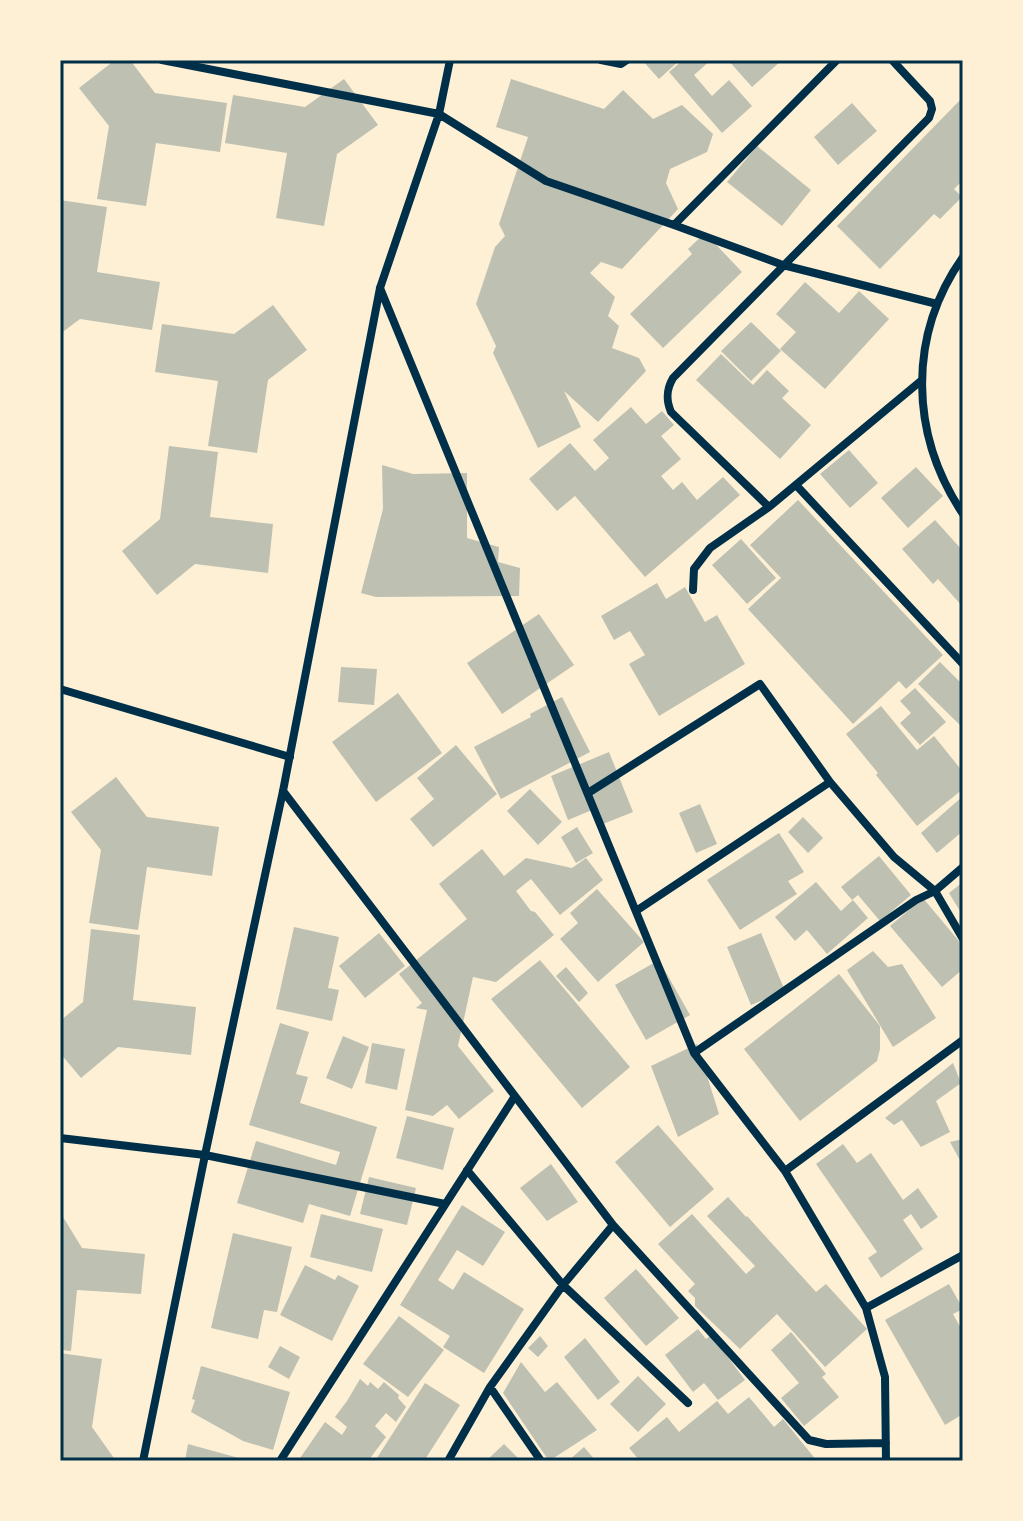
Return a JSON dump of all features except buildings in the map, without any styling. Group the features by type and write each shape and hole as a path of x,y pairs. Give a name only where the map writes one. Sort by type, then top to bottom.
{"street":[{"path":"162,60 439,114 546,181 783,265 937,304"},
{"path":"143,1461 290,757 380,288 439,114 450,60"},
{"path":"601,60 621,64 627,60"},
{"path":"674,225 837,60"},
{"path":"769,507 671,412 667,404 668,386 931,114 930,101 892,60"},
{"path":"963,257 937,304 929,329 922,380 928,440 937,468 963,514"},
{"path":"380,288 694,1053 785,1171 866,1308 885,1377 886,1461"},
{"path":"693,590 694,569 706,553 769,507 922,380"},
{"path":"796,485 963,664"},
{"path":"588,793 760,684 830,782 894,857 935,891 963,939"},
{"path":"60,689 290,757"},
{"path":"636,911 830,782"},
{"path":"283,791 613,1225 809,1440 826,1444 886,1443"},
{"path":"694,1053 916,900 935,891 963,867"},
{"path":"785,1171 963,1040"},
{"path":"280,1461 515,1096"},
{"path":"60,1138 205,1155 445,1204"},
{"path":"467,1170 563,1285 688,1403"},
{"path":"448,1461 490,1387 563,1285 613,1225"},
{"path":"866,1308 963,1255"},
{"path":"490,1387 541,1461"}]}
